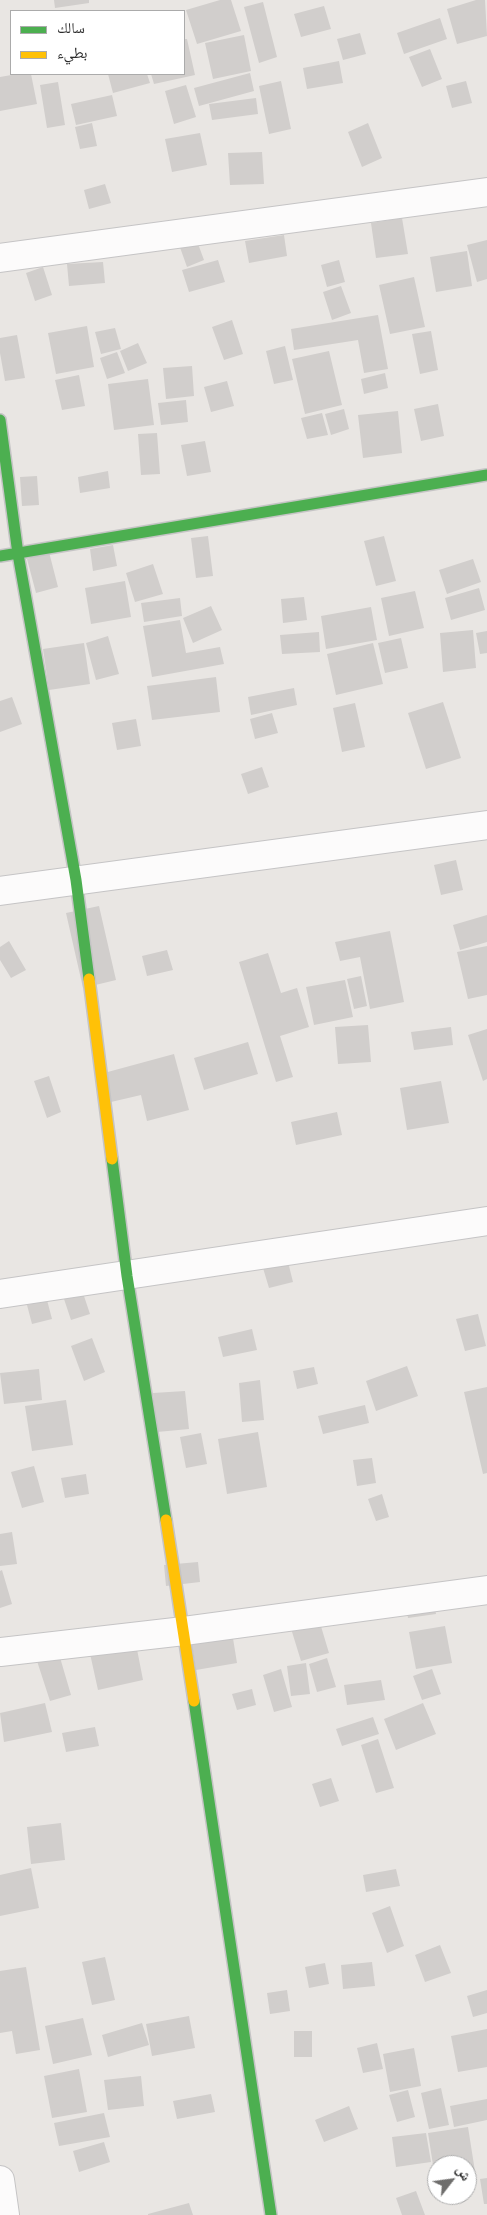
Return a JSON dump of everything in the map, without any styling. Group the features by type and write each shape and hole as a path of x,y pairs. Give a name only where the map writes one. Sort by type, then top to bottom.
{"street":[{"path":"0,258 487,192"},
{"path":"0,420 18,554 76,880 127,1276 184,1631 271,2215"},
{"path":"0,556 487,475"},
{"path":"0,891 487,825"},
{"path":"0,1294 487,1221"},
{"path":"0,1652 184,1631 487,1590"},
{"path":"0,2180 5,2215"}],"building":[{"path":"54,0 89,0 89,3 55,8"},
{"path":"220,0 231,0 241,31 197,44 186,10"},
{"path":"476,0 485,0 487,36 457,44 447,9"},
{"path":"263,2 277,57 259,63 244,7"},
{"path":"324,6 331,29 301,37 294,14"},
{"path":"440,18 447,39 404,54 397,33"},
{"path":"360,33 366,54 343,60 337,39"},
{"path":"244,35 251,71 213,79 205,43"},
{"path":"185,39 187,39 195,75 154,84 151,75 185,75"},
{"path":"430,49 442,79 422,87 409,57"},
{"path":"339,61 343,83 307,89 303,68"},
{"path":"250,73 254,91 199,106 194,88"},
{"path":"31,75 37,104 0,111 0,77"},
{"path":"108,75 147,75 150,83 113,93"},
{"path":"281,81 291,129 269,134 259,86"},
{"path":"466,81 472,103 452,108 446,86"},
{"path":"58,82 65,125 47,128 40,85"},
{"path":"186,85 196,117 174,124 165,91"},
{"path":"112,95 117,116 76,125 71,104"},
{"path":"256,98 258,114 212,120 209,104"},
{"path":"92,123 97,146 80,149 75,127"},
{"path":"368,123 382,158 362,167 348,132"},
{"path":"200,133 207,165 172,172 165,139"},
{"path":"262,152 264,184 230,185 228,153"},
{"path":"105,184 111,203 89,209 84,190"},
{"path":"402,218 408,254 376,258 371,223"},
{"path":"194,233 204,260 187,267 177,239"},
{"path":"284,235 287,256 249,263 245,241"},
{"path":"487,240 487,279 477,282 467,245"},
{"path":"467,251 472,286 436,292 430,257"},
{"path":"218,260 225,282 189,292 182,270"},
{"path":"339,260 345,282 327,287 321,265"},
{"path":"103,262 105,283 69,286 67,264"},
{"path":"43,267 52,295 35,301 26,273"},
{"path":"414,277 425,327 390,334 379,285"},
{"path":"341,286 351,313 332,320 323,292"},
{"path":"378,315 388,369 364,373 358,340 294,350 291,329"},
{"path":"232,320 243,354 224,360 212,327"},
{"path":"87,326 94,367 56,374 48,333"},
{"path":"115,328 121,349 101,354 95,332"},
{"path":"431,331 438,370 420,374 412,334"},
{"path":"17,335 25,378 5,381 0,353 0,338"},
{"path":"138,343 147,363 128,371 120,351"},
{"path":"285,346 293,380 274,384 266,351"},
{"path":"329,351 342,405 305,414 292,359"},
{"path":"117,352 125,373 107,379 100,358"},
{"path":"192,366 194,396 166,399 163,368"},
{"path":"385,373 388,388 364,394 361,379"},
{"path":"79,375 85,406 62,410 55,380"},
{"path":"148,379 154,425 114,430 108,384"},
{"path":"227,381 234,406 211,412 204,387"},
{"path":"186,400 188,422 161,425 158,403"},
{"path":"438,404 444,436 421,441 414,409"},
{"path":"344,409 349,429 331,435 325,414"},
{"path":"398,411 402,453 363,458 358,415"},
{"path":"322,413 328,435 307,439 301,418"},
{"path":"157,433 160,474 141,475 138,434"},
{"path":"205,441 211,472 187,476 181,445"},
{"path":"108,471 110,488 80,493 78,477"},
{"path":"37,476 39,505 22,506 20,477"},
{"path":"208,536 213,576 196,578 191,538"},
{"path":"384,536 396,581 376,586 364,541"},
{"path":"113,545 117,566 93,571 90,549"},
{"path":"49,552 58,587 36,593 27,559"},
{"path":"473,559 481,582 447,594 439,570"},
{"path":"153,564 163,594 135,602 126,573"},
{"path":"125,581 131,617 91,624 85,588"},
{"path":"479,588 485,610 451,620 445,598"},
{"path":"415,591 424,628 389,636 381,598"},
{"path":"304,597 307,620 283,623 281,599"},
{"path":"180,598 182,616 144,622 141,603"},
{"path":"211,606 222,630 193,643 183,618"},
{"path":"371,607 377,640 326,649 321,616"},
{"path":"180,620 186,653 220,647 224,664 152,677 143,626"},
{"path":"473,630 476,668 443,672 440,633"},
{"path":"487,631 487,653 480,654 476,633"},
{"path":"319,632 320,652 282,654 280,635"},
{"path":"108,636 119,674 96,680 86,643"},
{"path":"401,638 408,668 385,673 378,643"},
{"path":"84,643 90,684 49,690 43,649"},
{"path":"373,643 383,684 336,695 327,654"},
{"path":"216,677 220,712 152,720 147,686"},
{"path":"294,688 297,705 251,715 248,697"},
{"path":"12,697 22,724 0,732 0,701"},
{"path":"443,702 461,758 426,769 408,713"},
{"path":"355,703 365,747 342,752 333,708"},
{"path":"272,713 278,733 255,739 250,719"},
{"path":"136,719 141,746 117,750 112,723"},
{"path":"262,767 269,787 248,794 241,774"},
{"path":"456,860 463,890 441,895 434,865"},
{"path":"99,906 116,980 83,988 66,913"},
{"path":"487,915 487,942 460,950 453,925"},
{"path":"390,931 404,1002 370,1009 360,957 340,961 335,942"},
{"path":"9,941 26,970 11,978 0,960 0,947"},
{"path":"487,946 487,995 468,999 457,952"},
{"path":"167,950 173,970 147,976 142,956"},
{"path":"268,953 281,993 297,988 309,1027 280,1036 293,1077 276,1082 239,962"},
{"path":"361,976 367,1006 354,1009 347,979"},
{"path":"345,980 353,1017 314,1025 306,987"},
{"path":"368,1025 371,1062 338,1064 335,1027"},
{"path":"451,1027 453,1045 414,1050 411,1032"},
{"path":"487,1029 487,1079 483,1081 468,1035"},
{"path":"248,1042 258,1074 204,1090 194,1058"},
{"path":"174,1054 189,1110 147,1121 141,1095 111,1102 104,1073"},
{"path":"49,1076 61,1112 47,1118 34,1081"},
{"path":"441,1081 449,1123 407,1130 400,1088"},
{"path":"337,1112 342,1135 296,1145 291,1122"},
{"path":"288,1262 293,1282 269,1288 263,1268"},
{"path":"83,1293 90,1314 71,1320 64,1299"},
{"path":"47,1300 52,1319 32,1324 27,1305"},
{"path":"478,1314 486,1346 465,1351 456,1319"},
{"path":"252,1329 257,1350 223,1357 218,1337"},
{"path":"92,1338 105,1372 84,1381 71,1346"},
{"path":"407,1366 418,1396 376,1411 366,1381"},
{"path":"314,1367 318,1384 297,1389 293,1371"},
{"path":"39,1369 42,1400 4,1404 0,1373"},
{"path":"260,1380 264,1420 242,1422 239,1383"},
{"path":"487,1387 487,1473 483,1474 464,1392"},
{"path":"185,1391 189,1429 157,1432 153,1393"},
{"path":"66,1400 73,1445 32,1451 25,1406"},
{"path":"365,1405 369,1423 323,1434 318,1416"},
{"path":"258,1432 267,1487 227,1494 218,1439"},
{"path":"201,1433 207,1464 186,1468 180,1437"},
{"path":"372,1458 376,1483 357,1486 353,1460"},
{"path":"34,1466 44,1502 22,1508 11,1472"},
{"path":"86,1474 89,1494 65,1498 61,1478"},
{"path":"382,1494 389,1517 376,1521 368,1499"},
{"path":"12,1532 17,1564 0,1566 0,1534"},
{"path":"198,1562 200,1582 166,1586 164,1565"},
{"path":"2,1570 12,1604 0,1608 0,1571"},
{"path":"433,1597 436,1614 408,1618 405,1601"},
{"path":"317,1613 329,1653 301,1661 289,1622"},
{"path":"231,1626 237,1663 196,1670 190,1633"},
{"path":"445,1626 452,1663 416,1669 409,1632"},
{"path":"135,1639 143,1680 98,1690 89,1649"},
{"path":"59,1654 71,1695 50,1701 37,1661"},
{"path":"327,1658 336,1687 317,1692 309,1664"},
{"path":"306,1663 310,1694 291,1696 287,1666"},
{"path":"281,1669 292,1707 274,1712 263,1675"},
{"path":"432,1669 441,1694 422,1700 413,1676"},
{"path":"381,1680 385,1700 347,1705 344,1685"},
{"path":"252,1689 256,1705 237,1710 232,1694"},
{"path":"45,1703 52,1732 4,1742 0,1713"},
{"path":"423,1703 436,1734 396,1750 384,1719"},
{"path":"373,1717 379,1734 342,1746 336,1729"},
{"path":"95,1727 99,1746 66,1752 62,1733"},
{"path":"378,1739 394,1788 376,1793 361,1745"},
{"path":"331,1778 339,1801 320,1807 312,1784"},
{"path":"61,1823 65,1860 31,1864 27,1827"},
{"path":"31,1868 39,1908 0,1916 0,1875"},
{"path":"396,1869 400,1886 366,1892 363,1875"},
{"path":"390,1906 404,1946 387,1953 372,1913"},
{"path":"440,1945 451,1973 425,1982 415,1955"},
{"path":"105,1957 115,2000 92,2005 82,1962"},
{"path":"372,1962 375,1986 343,1989 341,1965"},
{"path":"325,1963 329,1984 309,1988 305,1967"},
{"path":"26,1967 40,2050 16,2054 12,2031 0,2033 0,1971"},
{"path":"287,1990 290,2011 270,2014 267,1993"},
{"path":"487,1990 487,2013 473,2017 467,1996"},
{"path":"189,2016 195,2048 152,2056 146,2024"},
{"path":"83,2018 92,2055 53,2064 45,2026"},
{"path":"142,2023 149,2045 108,2057 102,2035"},
{"path":"487,2029 487,2067 458,2072 451,2036"},
{"path":"294,2031 312,2031 312,2057 294,2057"},
{"path":"377,2043 383,2069 363,2073 357,2048"},
{"path":"414,2048 421,2086 390,2092 383,2054"},
{"path":"79,2069 87,2112 52,2118 44,2076"},
{"path":"141,2076 144,2106 108,2110 104,2080"},
{"path":"441,2088 449,2125 429,2129 421,2093"},
{"path":"408,2090 415,2117 397,2122 389,2095"},
{"path":"211,2094 215,2112 177,2119 173,2101"},
{"path":"487,2099 487,2120 454,2127 450,2106"},
{"path":"349,2106 358,2129 324,2142 315,2120"},
{"path":"104,2113 110,2137 59,2146 54,2123"},
{"path":"468,2127 472,2155 431,2155 428,2133"},
{"path":"426,2133 430,2155 427,2155 427,2163 396,2167 392,2137"},
{"path":"104,2142 110,2162 79,2172 73,2151"},
{"path":"487,2178 487,2204 484,2204 480,2179"},
{"path":"416,2191 425,2215 402,2215 396,2198"},
{"path":"189,2203 193,2215 148,2215 148,2214"}],"traffic: fast":[{"path":"0,420 18,554 76,880 89,979"},
{"path":"0,556 487,475"},
{"path":"112,1159 127,1276 166,1520"},
{"path":"194,1701 271,2215"}],"traffic: slow":[{"path":"89,979 112,1159"},
{"path":"166,1520 194,1701"}]}
